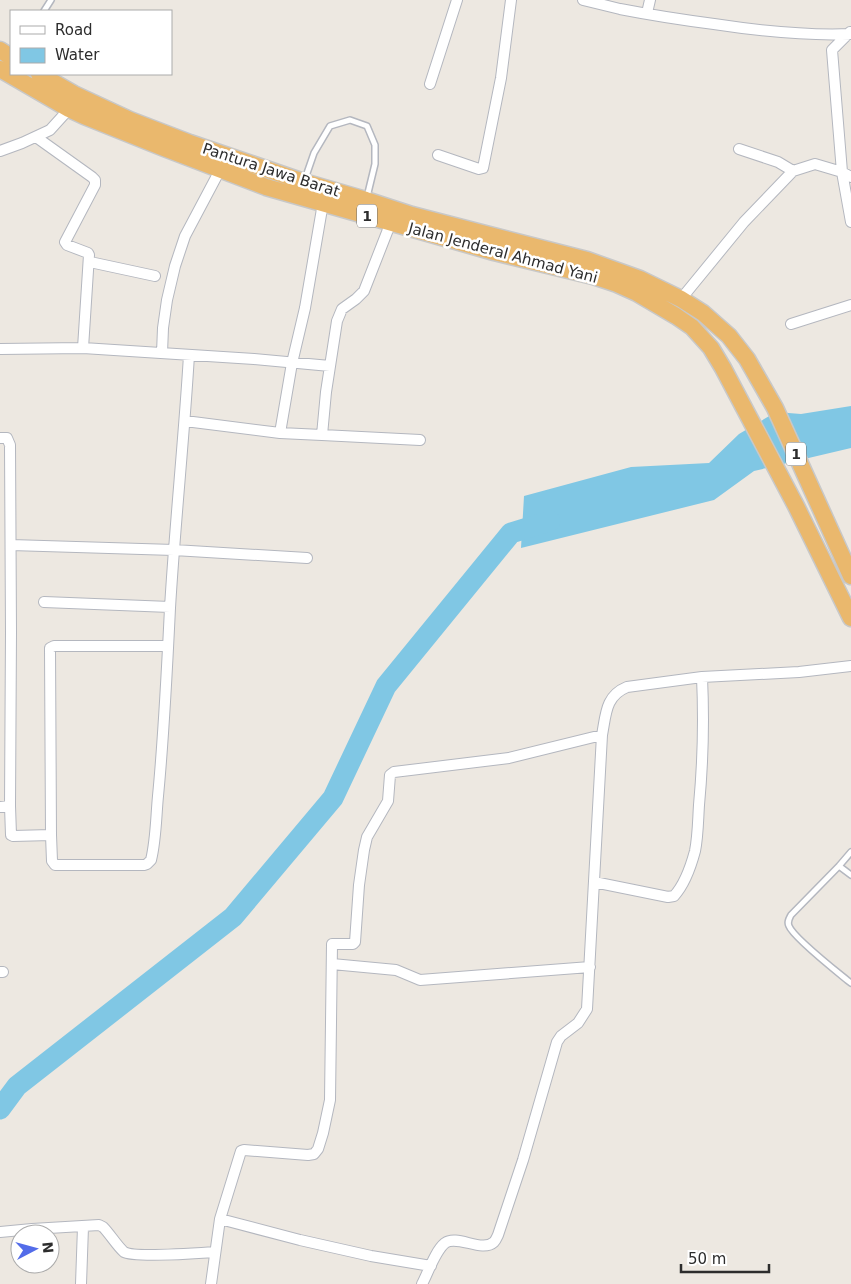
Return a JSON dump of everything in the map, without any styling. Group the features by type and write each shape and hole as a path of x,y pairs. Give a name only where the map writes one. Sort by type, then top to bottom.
{"highway":[{"name":"1","path":"0,50 7,66"},
{"name":"Jalan Jenderal Ahmad Yani","path":"24,75 164,148 266,187 302,189 323,204 364,207 391,222 502,254 593,276 638,293 676,316 692,327 711,348 723,368 849,606"},
{"name":"Pantura Jawa Barat","path":"40,75 73,102 130,120 302,189 364,207 420,218 587,260 640,279 681,299 703,313 729,336 747,359 774,408 851,576"}],"street":[{"path":"430,84 457,0"},
{"path":"438,155 479,169 483,168 501,78 510,0"},
{"path":"583,0 707,23 788,34 824,35 850,33"},
{"path":"647,13 650,0"},
{"path":"850,33 832,50 842,172 851,222"},
{"path":"0,151 36,138 50,130 73,102"},
{"path":"36,138 95,180 96,185 66,242 89,255 83,348"},
{"path":"739,149 778,162 793,171"},
{"path":"681,299 744,222 793,171 815,164 842,172 851,177"},
{"path":"162,353 167,300 175,266 185,236 220,170"},
{"path":"280,433 292,362 305,308 323,204"},
{"path":"322,435 337,321 342,309 364,291 391,222"},
{"path":"90,262 155,276"},
{"path":"791,324 851,305"},
{"path":"0,349 83,348 330,366"},
{"path":"168,646 54,646 50,648 51,835 52,862 55,865 144,865 151,860 160,780 188,355"},
{"path":"185,421 280,433 420,440"},
{"path":"4,439 10,445 11,632 5,806 12,836 51,835"},
{"path":"10,545 174,550 307,558"},
{"path":"44,602 170,607"},
{"path":"0,632 11,632"},
{"path":"422,1284 438,1250 448,1241 482,1245 493,1242 498,1235 557,1042 561,1036 578,1023 587,1009 602,735 607,707 612,698 618,691 627,687 702,678 798,672 851,666"},
{"path":"594,882 668,897 674,896 683,883 695,851 698,829 704,715 702,678"},
{"path":"211,1284 220,1220 241,1151 308,1155 316,1153 318,1149 328,1116 330,1100 332,943 355,944 356,942 359,885 364,850 367,837 388,801 391,773 509,758 602,735"},
{"path":"332,964 396,970 420,980 590,967"},
{"path":"220,1220 362,1254 430,1266"},
{"path":"0,1232 99,1225 125,1252 132,1254 215,1252"},
{"path":"81,1284 82,1226"}],"lane":[{"path":"302,189 314,153 330,126 350,120 368,126 375,145 375,164 364,207"},
{"path":"851,852 791,915 788,922 797,937 851,982"},
{"path":"839,866 851,875"}],"water":[{"path":"851,406 851,448 754,471 714,500 521,548 524,496 631,467 709,463 739,434 776,412 801,414"}],"waterway":[{"path":"0,1109 17,1086 233,917 333,798 386,686 511,533 550,521"}]}
